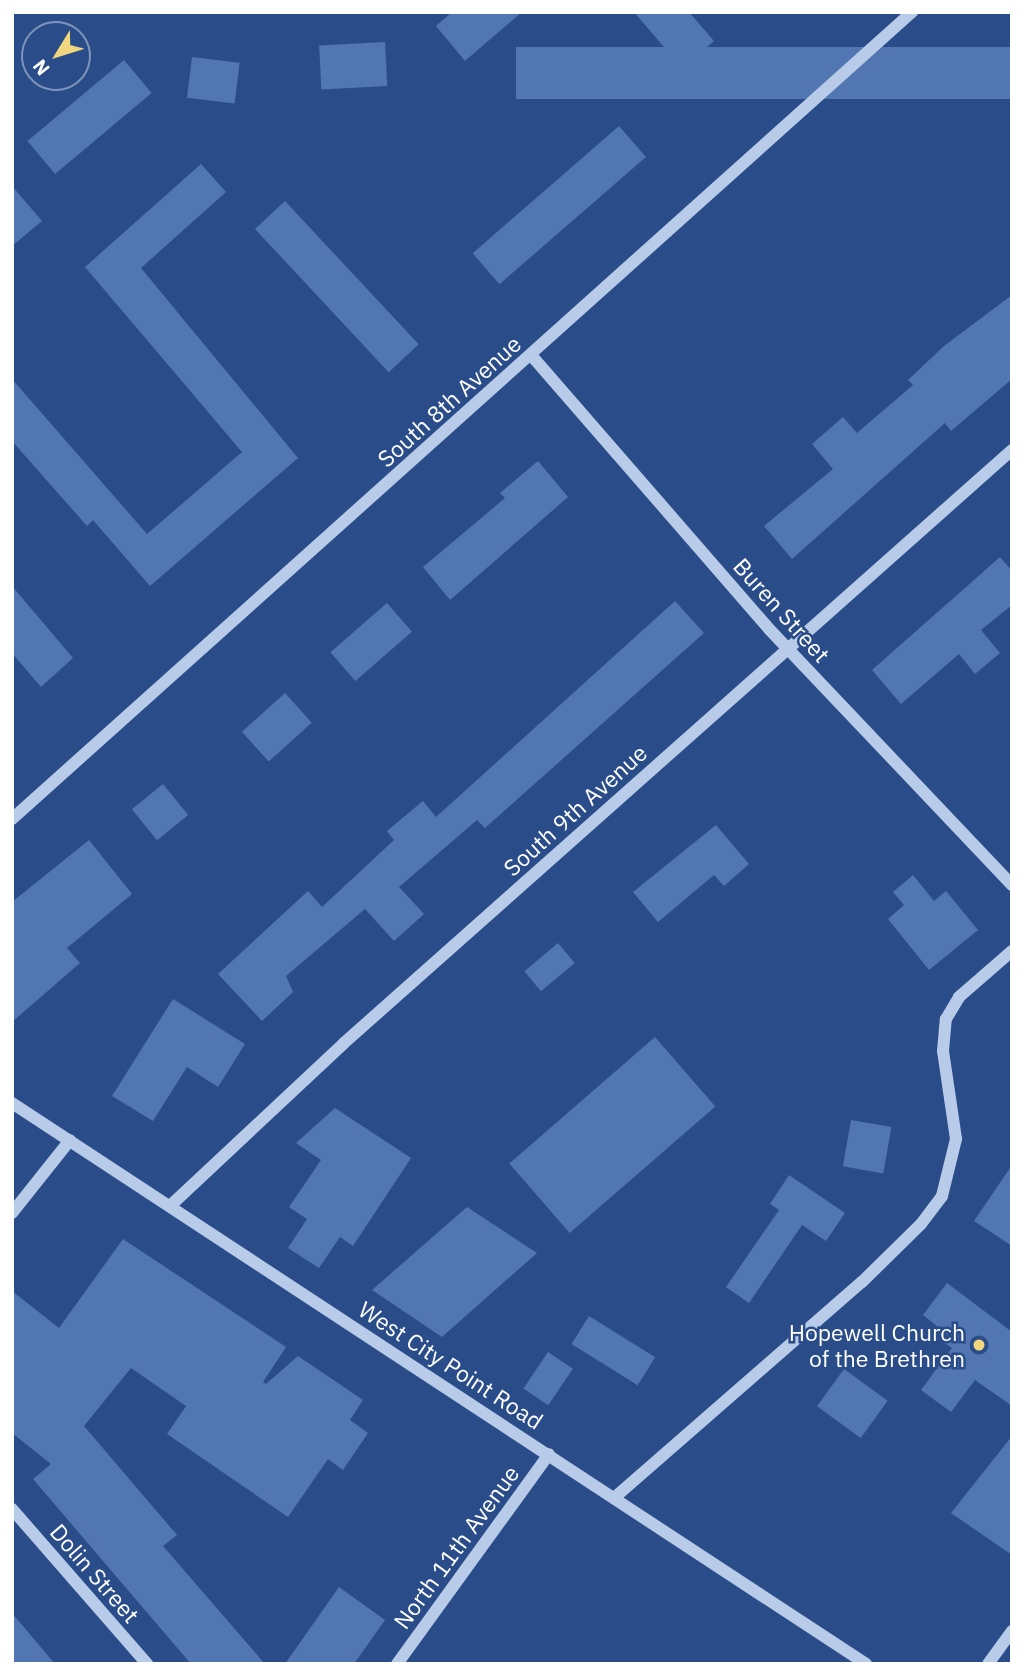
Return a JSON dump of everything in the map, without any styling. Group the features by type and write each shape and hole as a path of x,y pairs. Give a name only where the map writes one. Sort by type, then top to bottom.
{"street":[{"name":"South 8th Avenue","path":"12,819 912,12"},
{"name":"Buren Street","path":"531,355 788,649 1012,885"},
{"name":"South 9th Avenue","path":"170,1206 344,1043 1012,450"},
{"path":"614,1498 862,1282 921,1224 942,1196 956,1139 943,1051 946,1019 959,997 1012,951"},
{"name":"West City Point Road","path":"12,1103 549,1454 847,1659 866,1664"},
{"path":"12,1213 70,1140"},
{"name":"North 11th Avenue","path":"397,1664 549,1454"},
{"name":"Dolin Street","path":"12,1509 147,1664"},
{"path":"988,1664 1012,1631"}],"building":[{"path":"452,12 522,12 465,61 436,26"},
{"path":"634,12 689,12 714,41 682,68"},
{"path":"385,42 387,86 321,89 319,45"},
{"path":"516,47 1012,47 1012,99 516,99"},
{"path":"192,57 240,63 235,104 187,98"},
{"path":"124,60 152,93 55,174 27,141 87,91 91,91 91,88"},
{"path":"619,126 646,157 499,284 473,253"},
{"path":"201,164 226,192 141,268 298,458 150,586 93,520 87,526 12,441 12,379 147,534 242,452 85,267"},
{"path":"12,186 42,221 12,246"},
{"path":"285,201 419,344 389,372 255,229"},
{"path":"1012,295 1012,379 951,431 945,423 792,559 764,526 833,469 812,444 843,417 857,433 913,385 908,380 944,346"},
{"path":"538,461 568,497 450,600 423,567 505,498 500,493"},
{"path":"1000,557 1012,571 1012,605 981,630 1000,653 975,674 959,654 901,704 872,670"},
{"path":"12,586 73,658 41,687 12,653"},
{"path":"675,601 704,633 485,828 477,820 399,887 424,914 394,941 365,909 286,976 293,992 262,1021 218,974 308,891 322,907 394,840 387,831 423,801 436,817"},
{"path":"387,603 412,632 355,681 330,652"},
{"path":"285,693 312,723 269,762 242,732"},
{"path":"163,784 188,815 157,840 132,809"},
{"path":"716,825 749,864 724,886 714,875 658,922 633,892"},
{"path":"89,840 132,894 67,948 80,963 12,1022 12,902"},
{"path":"913,875 934,901 946,891 978,930 929,970 888,919 904,905 893,892"},
{"path":"558,943 575,963 541,991 524,971"},
{"path":"173,999 245,1044 218,1087 187,1067 153,1121 112,1096"},
{"path":"655,1037 715,1106 570,1233 509,1164"},
{"path":"335,1108 411,1158 353,1246 340,1237 319,1268 288,1248 307,1219 289,1207 321,1160 296,1143"},
{"path":"851,1120 891,1127 883,1173 843,1166"},
{"path":"1012,1165 1012,1246 974,1221"},
{"path":"789,1175 845,1213 826,1241 802,1225 749,1303 726,1287 779,1210 770,1204"},
{"path":"467,1207 537,1253 442,1337 372,1290"},
{"path":"123,1239 286,1347 263,1382 266,1384 298,1356 363,1400 350,1420 368,1433 343,1470 328,1459 288,1517 167,1434 186,1406 131,1368 84,1426 177,1535 163,1546 265,1664 191,1664 33,1479 51,1464 12,1433 12,1291 59,1328"},
{"name":"Hopewell Church of the Brethren","path":"947,1283 1012,1332 1012,1406 975,1380 951,1412 921,1390 952,1348 943,1342 948,1335 923,1315"},
{"path":"589,1316 655,1357 638,1385 572,1344"},
{"path":"548,1352 573,1369 548,1405 523,1388"},
{"path":"844,1369 888,1401 861,1438 817,1406"},
{"path":"1012,1436 1012,1555 951,1513"},
{"path":"339,1587 385,1620 354,1664 285,1664"},
{"path":"12,1613 55,1664 12,1664"}],"place":[{"name":"Hopewell Church of the Brethren","path":"979,1345"}]}
